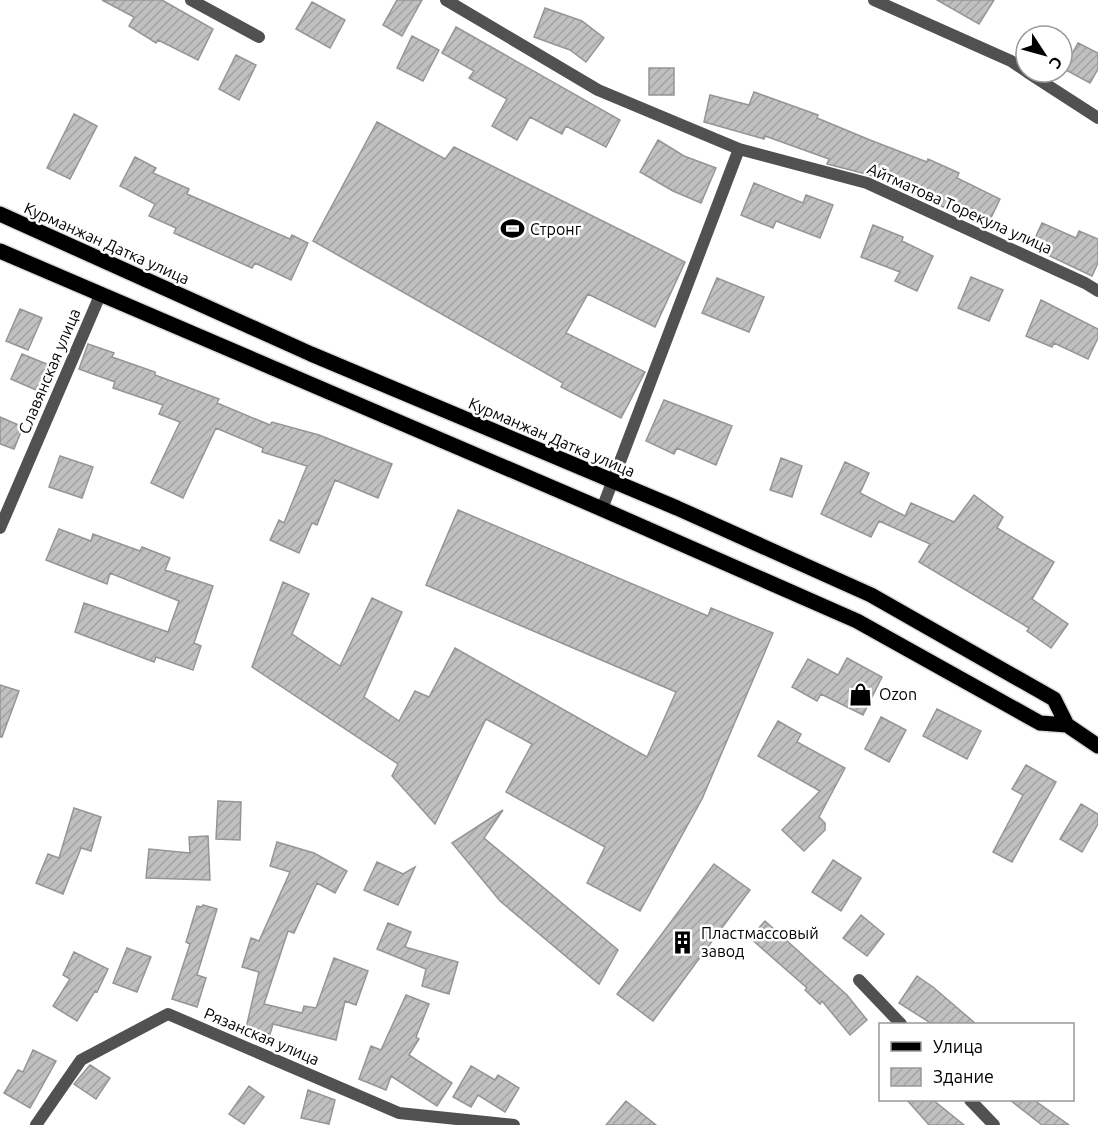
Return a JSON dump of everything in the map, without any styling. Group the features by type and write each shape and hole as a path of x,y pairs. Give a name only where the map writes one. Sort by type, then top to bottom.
{"main road":[{"name":"Курманжан Датка улица","path":"0,214 311,354 871,595 1054,699 1067,725 1098,746"},
{"name":"Курманжан Датка улица","path":"0,251 857,621 1040,723 1067,725"}],"street":[{"path":"191,0 259,37"},
{"name":"Айтматова Торекула улица","path":"446,0 598,90 738,149 867,183 1098,291"},
{"path":"874,0 1014,64"},
{"path":"1046,84 1098,118"},
{"path":"602,509 738,149"},
{"name":"Славянская улица","path":"0,528 100,293"},
{"path":"859,980 900,1023"},
{"name":"Рязанская улица","path":"36,1125 81,1060 168,1014 399,1113 514,1125"},
{"path":"971,1101 994,1125"}],"building":[{"path":"102,0 162,0 213,29 198,60 158,40 156,43 129,26 134,17"},
{"path":"397,0 422,0 402,36 383,25"},
{"path":"937,0 994,0 979,24"},
{"path":"312,2 345,20 330,48 296,29"},
{"path":"545,8 582,21 604,38 586,62 570,50 534,37"},
{"path":"456,27 620,120 606,147 566,126 562,134 530,117 517,140 492,126 507,99 469,78 474,71 442,53"},
{"path":"412,36 439,50 423,81 397,68"},
{"path":"1078,43 1098,53 1098,69 1090,83 1074,74 1074,50"},
{"path":"236,55 256,65 239,100 219,89"},
{"path":"649,68 674,68 674,95 649,95"},
{"path":"754,92 818,115 817,118 870,140 927,162 928,159 959,173 957,178 1000,199 987,226 870,175 827,164 829,159 765,136 764,139 704,122 710,95 749,105"},
{"path":"74,114 97,126 70,179 47,168"},
{"name":"Стронг","path":"377,122 445,159 454,147 685,262 655,327 588,294 566,333 645,372 621,418 561,387 563,383 313,241"},
{"path":"658,140 684,156 716,168 701,203 673,191 640,172"},
{"path":"135,157 156,168 153,173 189,189 187,194 290,239 292,235 308,243 291,280 255,263 252,268 174,233 176,228 149,216 155,204 120,186"},
{"path":"754,183 803,203 806,195 833,205 820,238 776,221 773,228 741,215"},
{"path":"1042,223 1076,238 1079,231 1098,239 1098,263 1092,276 1031,247"},
{"path":"873,225 903,237 902,241 933,256 917,291 895,281 900,272 861,257"},
{"path":"971,277 1003,290 989,321 958,308"},
{"path":"717,278 764,297 749,332 702,313"},
{"path":"1041,300 1098,329 1098,338 1088,359 1054,343 1052,347 1026,336"},
{"path":"20,309 42,318 28,350 6,341"},
{"path":"88,344 114,353 112,357 219,399 217,403 270,425 272,422 319,435 392,464 378,498 335,480 317,525 312,523 299,553 270,540 279,520 284,523 307,466 262,452 263,448 216,428 183,498 151,483 180,422 159,414 163,405 113,388 115,382 79,369"},
{"path":"22,354 54,367 43,393 11,379"},
{"path":"664,400 732,426 716,465 677,448 674,454 646,441"},
{"path":"0,417 23,427 14,449 0,444"},
{"path":"60,456 93,467 82,498 49,487"},
{"path":"781,458 802,466 792,497 770,490"},
{"path":"845,462 869,473 860,493 905,516 911,503 954,522 974,495 1003,517 997,528 1054,562 1032,599 1068,624 1051,648 1027,631 1029,628 919,562 930,544 879,521 871,537 821,514"},
{"path":"458,510 708,616 711,608 773,633 702,799 640,911 587,883 605,847 506,792 532,744 486,719 435,824 392,776 398,764 252,667 283,582 309,594 292,634 340,666 372,598 402,612 364,697 399,721 415,691 429,697 455,648 647,757 676,692 426,585"},
{"path":"59,529 91,541 93,534 140,551 142,547 170,558 165,570 213,586 194,643 201,646 193,670 156,657 154,662 75,632 84,603 168,632 179,601 110,573 107,584 46,560"},
{"path":"847,658 882,677 863,715 821,694 817,701 792,687 808,659 838,675"},
{"path":"0,685 19,691 2,737 0,737"},
{"path":"937,709 981,731 967,759 923,736"},
{"path":"881,717 906,730 889,762 865,749"},
{"path":"778,721 801,734 797,742 845,768 819,817 825,823 825,830 804,851 782,830 820,791 758,756"},
{"path":"1026,765 1056,782 1012,862 993,852 1023,795 1012,789"},
{"path":"218,801 241,802 240,840 216,839"},
{"path":"1081,804 1098,814 1098,824 1082,852 1060,839"},
{"path":"74,808 101,817 91,851 81,848 63,894 36,883 48,854 59,858"},
{"path":"503,810 484,838 618,950 599,984 500,901 452,843"},
{"path":"208,836 210,880 146,878 149,849 190,853 189,837"},
{"path":"277,842 314,853 347,871 335,893 317,883 294,933 288,931 264,1004 302,1013 304,1006 316,1008 334,958 368,971 356,1005 345,1001 336,1040 273,1024 270,1034 246,1028 259,972 242,967 251,938 259,941 290,872 270,866"},
{"path":"833,860 861,878 841,911 812,892"},
{"path":"377,862 403,874 415,867 398,905 364,890"},
{"name":"Пластмассовый завод","path":"714,864 750,890 653,1021 617,994"},
{"path":"203,905 217,909 197,975 206,978 197,1007 172,999 190,944 186,942 197,906 202,907"},
{"path":"861,915 884,934 867,956 843,938"},
{"path":"765,921 847,995 867,1020 850,1035 822,1001 820,1004 805,990 807,988 750,938"},
{"path":"388,923 411,932 405,947 458,962 449,994 422,986 426,969 377,949"},
{"path":"127,948 151,957 137,992 113,983"},
{"path":"74,952 108,969 97,992 95,991 77,1021 53,1006 70,979 63,975"},
{"path":"917,976 975,1023 930,1023 899,1003"},
{"path":"406,995 429,1004 416,1037 419,1039 409,1055 452,1083 437,1106 391,1076 386,1090 359,1079 371,1046 381,1050"},
{"path":"33,1050 56,1061 30,1108 4,1093 18,1070 23,1072"},
{"path":"90,1065 110,1078 96,1099 74,1084"},
{"path":"471,1066 495,1080 498,1075 519,1088 505,1112 478,1095 471,1107 453,1097"},
{"path":"249,1086 264,1097 244,1124 229,1114"},
{"path":"308,1090 335,1100 329,1124 301,1118"},
{"path":"626,1101 656,1125 606,1125"},
{"path":"908,1101 934,1101 964,1125 929,1125"},
{"path":"1011,1101 1035,1101 1069,1125 1042,1125"}],"place":[{"name":"Стронг","path":"512,229"},
{"name":"Ozon","path":"861,694"},
{"name":"Пластмассовый завод","path":"683,942"}]}
